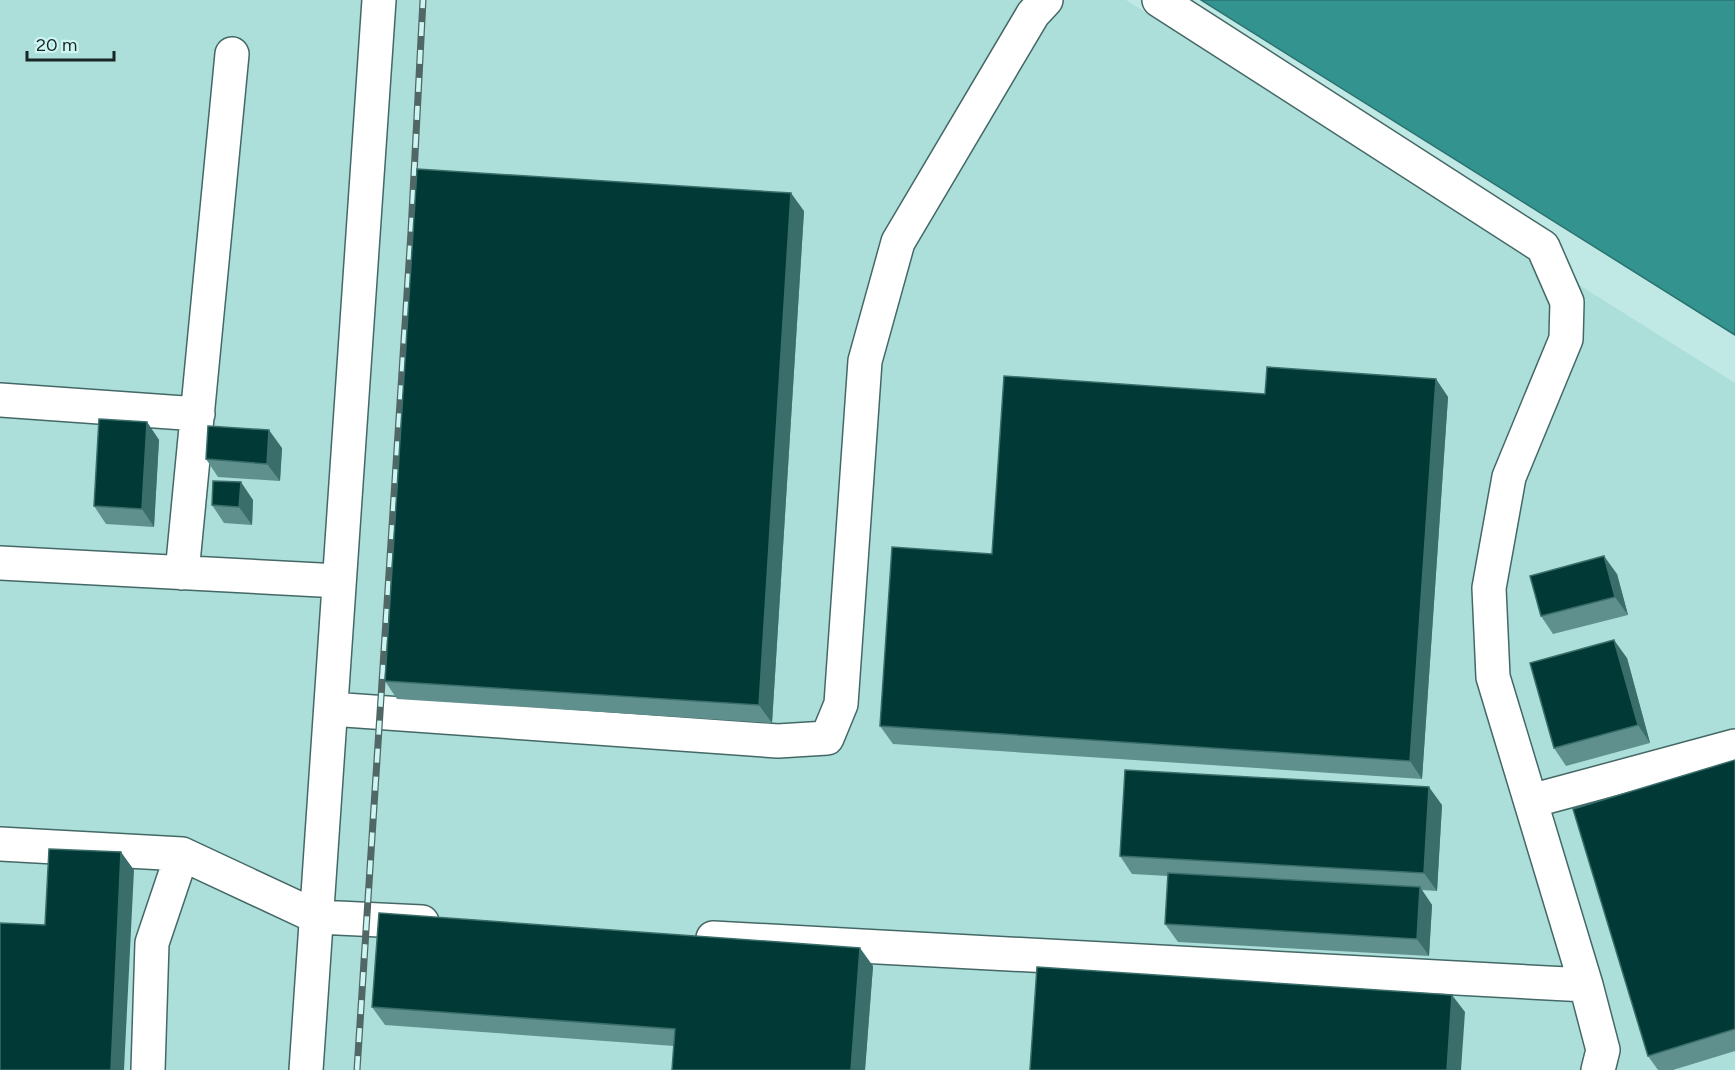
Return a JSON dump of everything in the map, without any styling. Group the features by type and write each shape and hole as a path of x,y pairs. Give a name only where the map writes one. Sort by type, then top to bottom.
{"lane":[{"path":"306,1070 378,0"},
{"path":"331,709 778,741 826,738 841,704 865,361 898,242 1033,14 1046,0"},
{"path":"1159,0 1543,247 1568,302 1566,339 1509,477 1489,588 1493,677 1586,985 1603,1050 1598,1070"},
{"path":"182,573 232,54"},
{"path":"0,400 198,414"},
{"path":"0,563 339,581"},
{"path":"1531,801 1735,746"},
{"path":"0,844 182,854 317,916 450,924"},
{"path":"148,1070 152,943 182,854"},
{"path":"689,937 1586,985"}],"shaded area":[{"path":"0,0 1126,0 1735,383 1735,1070 0,1070"}],"water":[{"path":"1201,0 1735,0 1735,335"}],"building":[{"path":"417,169 791,193 759,705 385,681"},
{"path":"1267,367 1436,379 1410,761 880,726 892,547 992,554 1004,376 1265,394"},
{"path":"99,419 147,422 142,509 94,506"},
{"path":"208,426 269,430 267,464 206,459"},
{"path":"213,481 241,482 239,507 212,505"},
{"path":"1604,556 1615,597 1541,616 1530,576"},
{"path":"1614,640 1638,725 1554,748 1530,663"},
{"path":"1735,760 1735,1029 1648,1056 1573,809"},
{"path":"1125,770 1429,787 1424,873 1120,856"},
{"path":"49,849 121,852 111,1070 0,1070 0,923 45,925"},
{"path":"1168,873 1420,887 1417,939 1165,924"},
{"path":"379,913 860,948 851,1070 672,1070 675,1029 372,1007"},
{"path":"1037,967 1452,995 1447,1070 1030,1070"}],"railway":[{"path":"357,1070 411,232 423,0"}]}
